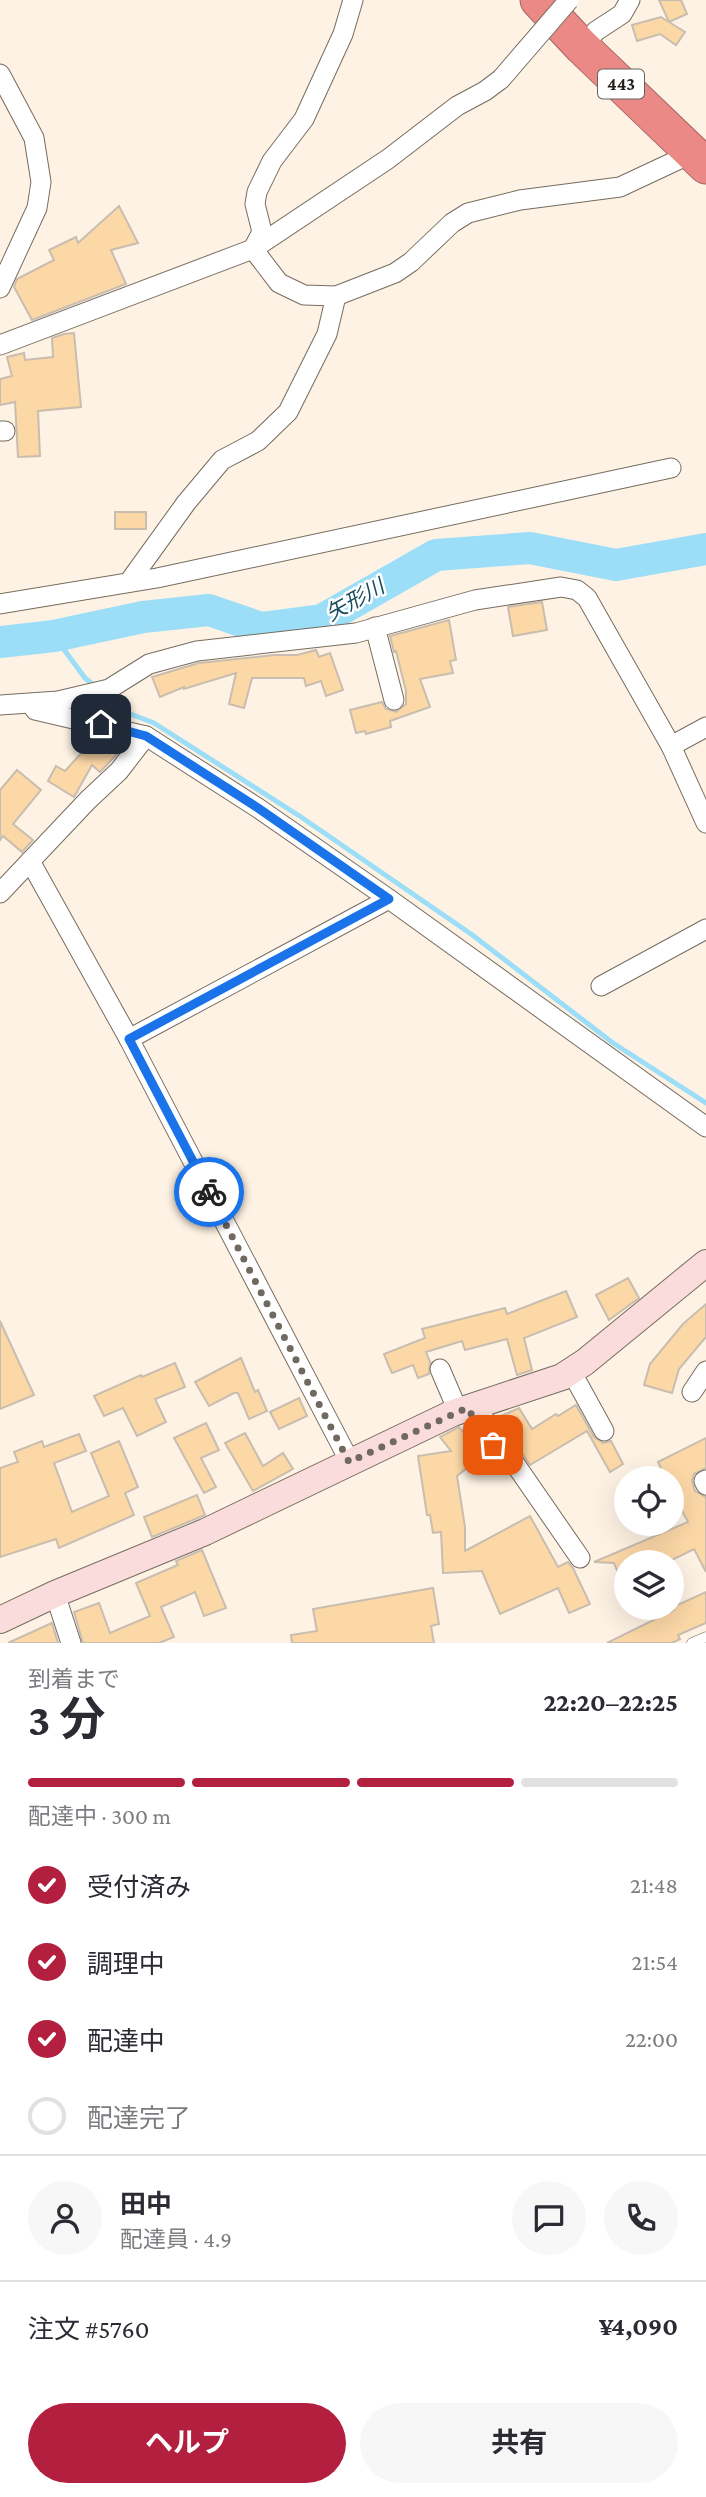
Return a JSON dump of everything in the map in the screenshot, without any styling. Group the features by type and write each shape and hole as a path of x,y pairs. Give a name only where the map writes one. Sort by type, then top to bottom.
{"highway":[{"name":"443","path":"538,0 582,47 701,155"}],"street":[{"path":"253,248 262,232 255,204 257,192 272,161 304,119 343,34 353,0"},
{"path":"0,345 253,248 388,159 457,106 501,79 569,0"},
{"path":"582,47 596,31 622,15 630,0"},
{"path":"0,74 34,138 41,182 37,208 0,288"},
{"path":"253,248 279,283 304,295 336,296 395,273 411,262 452,223 468,213 520,200 620,187 701,155"},
{"path":"129,582 222,460 258,441 288,412 327,334 336,296"},
{"path":"0,604 129,582 671,468"},
{"path":"3,704 58,701 109,689 149,664 197,651 356,633 475,600 561,587 577,590 587,597 671,746 706,823"},
{"path":"375,628 394,701"},
{"path":"3,704 78,718 146,736 258,808 389,899 706,1126"},
{"path":"671,746 706,727"},
{"path":"0,893 119,771 146,736"},
{"path":"30,861 129,1039 349,1462"},
{"path":"129,1039 389,899"},
{"path":"601,986 706,929"},
{"path":"0,1620 55,1594 205,1532 349,1462 467,1409 562,1377 585,1363 706,1263"},
{"path":"440,1369 532,1501 558,1547"},
{"path":"571,1371 604,1431"},
{"path":"692,1392 706,1371"},
{"path":"467,1409 580,1558"},
{"path":"55,1594 71,1643"}],"lane":[{"path":"692,1643 706,1637"}],"building":[{"path":"659,0 681,0 687,14 669,22"},
{"path":"661,17 685,32 676,45 660,34 637,41 632,25"},
{"path":"119,206 138,243 111,250 126,284 32,320 14,287 17,279 54,260 49,250 76,237 78,243"},
{"path":"74,333 81,407 38,411 40,456 18,457 15,402 0,405 0,379 12,376 7,357 24,353 25,360 53,357 52,338"},
{"path":"115,512 146,512 146,529 115,529"},
{"path":"542,602 547,630 513,636 508,607"},
{"path":"449,620 456,660 450,661 453,673 420,679 430,707 390,721 391,727 366,734 365,731 356,733 350,710 382,702 386,709 396,712 406,704 406,691 390,636"},
{"path":"316,650 319,657 330,653 343,690 326,696 321,681 306,686 304,678 252,678 244,708 229,704 236,673 184,687 160,697 152,677 199,663 297,655"},
{"path":"96,737 117,754 100,772 92,765 74,797 48,781 56,766 65,771"},
{"path":"17,770 41,790 13,824 33,840 22,852 3,836 0,840 0,790"},
{"path":"628,1278 639,1298 609,1320 596,1295"},
{"path":"566,1291 577,1317 524,1338 532,1370 517,1375 507,1339 465,1350 462,1341 426,1352 430,1362 429,1374 418,1378 413,1365 392,1373 384,1354 425,1338 422,1329 505,1308 507,1314"},
{"path":"706,1304 706,1337 679,1369 672,1393 644,1385 650,1364 683,1324"},
{"path":"0,1321 34,1395 0,1409"},
{"path":"241,1358 255,1392 258,1390 267,1411 249,1419 238,1393 209,1406 195,1382"},
{"path":"175,1363 185,1387 155,1399 166,1422 137,1436 123,1408 104,1416 94,1396"},
{"path":"299,1398 307,1416 279,1429 270,1412"},
{"path":"576,1405 594,1437 603,1443 611,1441 623,1464 614,1466 610,1472 587,1431 530,1465 506,1430 509,1428 501,1416 519,1408 532,1429 556,1414 558,1416"},
{"path":"206,1423 219,1450 201,1458 216,1487 204,1493 174,1438"},
{"path":"459,1427 482,1456 457,1476 465,1527 465,1551 530,1516 558,1567 568,1562 573,1568 590,1604 569,1613 558,1588 500,1614 482,1571 443,1573 441,1532 433,1533 430,1515 427,1515 418,1456 451,1451 440,1437"},
{"path":"245,1433 263,1466 283,1453 293,1469 253,1491 225,1443"},
{"path":"79,1434 86,1451 54,1463 72,1512 109,1496 91,1453 119,1441 138,1487 125,1493 134,1515 59,1548 56,1539 0,1557 0,1468 18,1462 14,1452 42,1441 44,1447"},
{"path":"706,1438 706,1468 694,1474 692,1481 695,1491 706,1497 706,1572 694,1549 684,1554 684,1550 622,1550 655,1536 684,1536 684,1524 688,1522 684,1514 684,1466 660,1466 658,1462"},
{"path":"197,1495 205,1515 152,1537 144,1517"},
{"path":"202,1550 226,1608 204,1616 195,1592 161,1607 174,1637 159,1643 83,1643 74,1612 99,1603 110,1633 150,1616 136,1583 178,1565 176,1561"},
{"path":"614,1553 614,1563 594,1562"},
{"path":"433,1588 439,1624 431,1626 434,1643 292,1643 291,1635 317,1631 313,1609"},
{"path":"706,1592 706,1623 678,1635 680,1639 672,1643 607,1643 654,1620 684,1620 684,1602"},
{"path":"52,1623 58,1643 8,1643"}],"waterway":[{"name":"矢形川","path":"0,642 54,636 143,617 209,610 261,628 322,620 436,555 530,548 616,565 706,549"},
{"path":"54,636 85,678 95,686"},
{"path":"105,695 120,710 154,723 301,817 471,934 613,1043 706,1103"}],"way so far":[{"path":"209,1192 349,1462 467,1408 493,1445"}],"route":[{"path":"101,724 146,736 258,808 389,899 129,1039 209,1192"}]}
